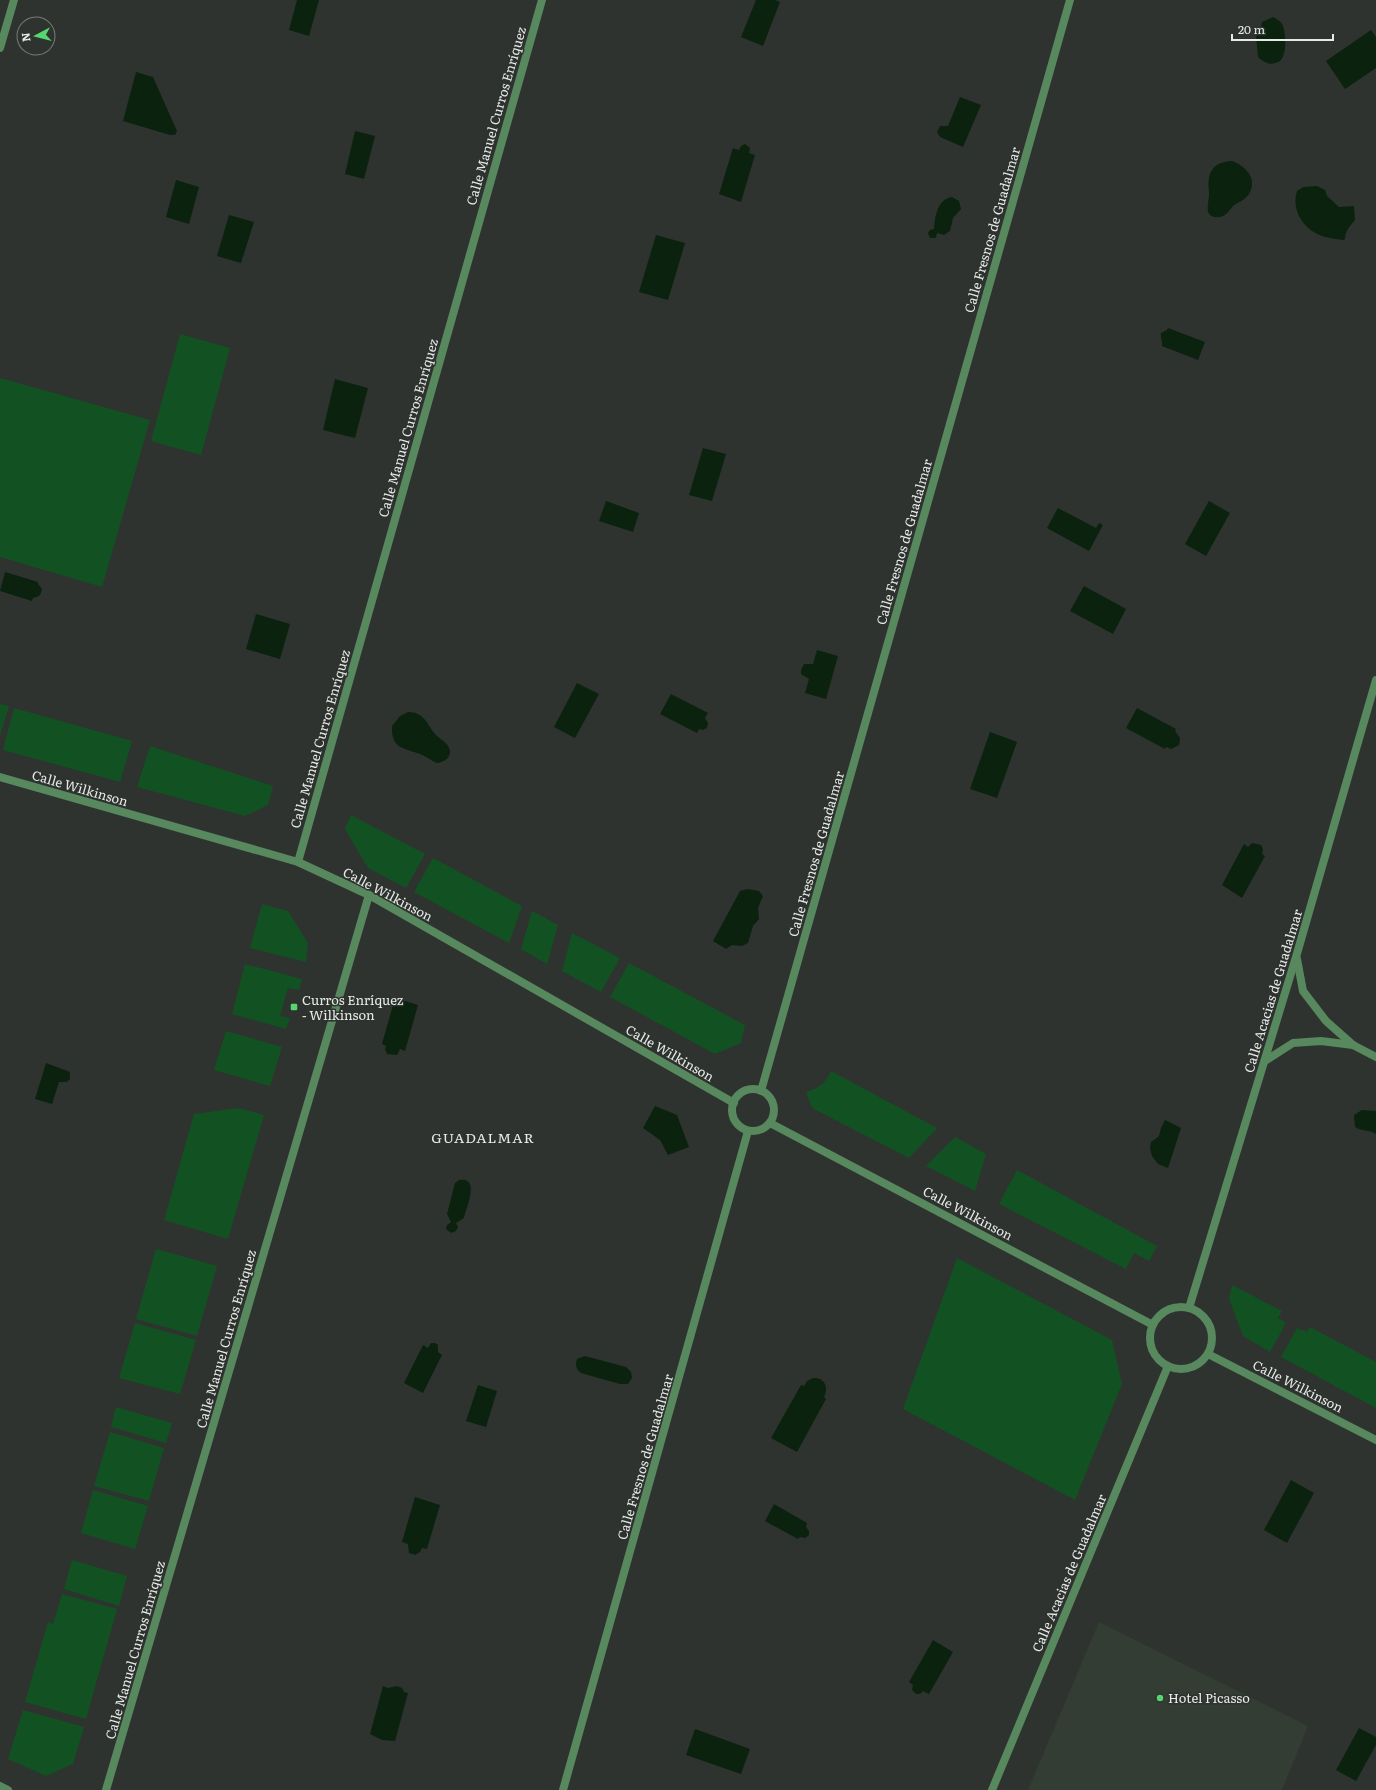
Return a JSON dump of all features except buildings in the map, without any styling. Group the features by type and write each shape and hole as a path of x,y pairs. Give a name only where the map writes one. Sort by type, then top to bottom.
{"street":[{"path":"0,48 14,0"},
{"name":"Calle Manuel Curros Enríquez","path":"298,862 542,0"},
{"name":"Calle Fresnos de Guadalmar","path":"760,1091 1070,0"},
{"name":"Calle Acacias de Guadalmar","path":"1188,1308 1265,1061 1376,680"},
{"name":"Calle Wilkinson","path":"0,777 298,862 370,895 734,1103"},
{"name":"Calle Manuel Curros Enríquez","path":"106,1790 370,895"},
{"path":"1296,957 1303,991 1326,1021 1353,1045 1376,1057"},
{"path":"1265,1061 1293,1043 1321,1041 1353,1045"},
{"path":"752,1089 760,1091 772,1101 774,1116 770,1124 760,1131 748,1131 740,1127 735,1120 732,1112 734,1103 738,1096 744,1091 752,1089"},
{"name":"Calle Wilkinson","path":"770,1124 1154,1325"},
{"name":"Calle Fresnos de Guadalmar","path":"563,1790 748,1131"},
{"path":"1188,1308 1199,1313 1207,1321 1212,1332 1212,1343 1208,1354 1201,1363 1190,1368 1179,1369 1168,1366 1160,1361 1151,1344 1151,1335 1154,1325 1159,1317 1168,1310 1188,1308"},
{"name":"Calle Wilkinson","path":"1208,1354 1376,1440"},
{"name":"Calle Acacias de Guadalmar","path":"992,1790 1168,1366"},
{"path":"0,1786 8,1790"}],"shaded area":[{"path":"297,0 319,0 309,36 289,30"},
{"path":"756,0 775,0 780,2 763,46 741,37"},
{"path":"1273,17 1280,21 1283,26 1285,44 1284,54 1280,61 1271,64 1266,63 1258,57 1256,36 1260,32 1262,22"},
{"path":"1371,30 1376,37 1376,68 1345,89 1326,61"},
{"path":"136,72 153,77 177,131 175,135 170,135 123,121"},
{"path":"960,97 981,105 963,147 940,137 937,132 940,126 948,126"},
{"path":"355,131 375,136 364,179 345,174"},
{"path":"745,144 750,148 749,153 755,155 741,202 719,194 733,148 739,150 741,146"},
{"path":"1232,161 1242,166 1249,174 1252,183 1251,188 1246,198 1234,205 1225,215 1214,217 1208,212 1210,175 1212,170 1219,164"},
{"path":"176,180 199,187 189,224 166,217"},
{"path":"1317,186 1325,190 1327,196 1339,207 1354,206 1355,220 1347,231 1345,239 1329,238 1315,233 1304,224 1300,218 1296,205 1297,191 1303,187"},
{"path":"952,197 959,201 961,209 953,218 950,231 944,235 937,233 936,238 930,238 928,233 930,230 934,229 936,214 940,205 947,198"},
{"path":"229,215 254,222 241,263 217,256"},
{"path":"656,235 685,243 668,300 639,292"},
{"path":"1168,328 1205,342 1198,360 1162,346 1161,333"},
{"path":"335,379 368,388 355,438 323,430"},
{"path":"703,448 726,454 712,501 689,495"},
{"path":"606,501 639,513 633,532 599,521"},
{"path":"1209,501 1230,513 1206,556 1185,544"},
{"path":"1058,508 1096,528 1099,523 1103,525 1089,551 1047,528"},
{"path":"5,572 38,582 42,589 40,594 33,598 32,601 0,591"},
{"path":"1084,586 1126,609 1113,634 1070,611"},
{"path":"256,614 290,624 280,659 246,649"},
{"path":"817,650 838,656 826,699 805,693 809,679 801,674 804,664 813,664"},
{"path":"577,683 599,694 575,738 554,727"},
{"path":"671,694 708,713 705,718 708,723 707,728 703,730 699,729 697,733 660,714"},
{"path":"1137,708 1176,729 1175,731 1180,738 1179,745 1171,749 1166,747 1165,749 1126,728"},
{"path":"408,712 418,714 422,717 436,735 447,745 450,753 446,760 437,763 422,755 404,749 396,743 392,734 392,726 400,716"},
{"path":"990,732 1017,742 997,798 970,789"},
{"path":"1252,843 1261,845 1263,849 1262,854 1265,856 1242,898 1222,885 1244,844 1248,847"},
{"path":"747,889 759,891 763,896 758,908 759,919 753,926 748,943 742,946 732,945 726,949 713,941 740,891"},
{"path":"395,998 418,1005 405,1051 400,1049 397,1055 387,1054 385,1049 386,1046 382,1044"},
{"path":"46,1063 70,1072 70,1079 67,1082 59,1082 52,1104 35,1099"},
{"path":"655,1106 677,1115 689,1147 668,1155 660,1140 643,1128"},
{"path":"1362,1110 1376,1111 1376,1134 1360,1130 1355,1127 1354,1115"},
{"path":"1165,1120 1181,1128 1168,1168 1158,1164 1152,1156 1150,1148 1151,1142 1159,1136"},
{"path":"459,1180 466,1180 471,1188 464,1218 456,1223 458,1227 456,1231 451,1233 446,1229 447,1225 451,1222 447,1214 455,1183"},
{"path":"431,1343 438,1345 438,1352 442,1355 423,1393 404,1383 423,1345 428,1348"},
{"path":"585,1356 626,1367 631,1372 632,1378 628,1384 620,1384 581,1373 577,1368 576,1361 577,1359"},
{"path":"813,1378 820,1379 825,1384 826,1390 824,1397 826,1399 797,1452 771,1438 801,1385 804,1386 807,1381"},
{"path":"478,1385 497,1391 486,1427 466,1421"},
{"path":"1291,1480 1314,1493 1287,1543 1264,1530"},
{"path":"415,1497 440,1505 427,1549 422,1548 420,1552 415,1555 409,1553 408,1544 402,1542"},
{"path":"774,1504 807,1523 806,1527 809,1531 809,1535 805,1538 800,1537 798,1539 765,1521"},
{"name":"Hotel Picasso","path":"1099,1622 1308,1726 1282,1790 1028,1790"},
{"path":"933,1640 953,1652 929,1694 923,1691 920,1694 916,1694 912,1690 913,1685 909,1682"},
{"path":"383,1686 388,1688 397,1686 402,1688 404,1692 408,1693 395,1741 382,1740 370,1734"},
{"path":"1359,1728 1376,1737 1376,1745 1356,1781 1336,1770"},
{"path":"695,1729 750,1749 741,1774 686,1755"}],"green space":[{"path":"180,334 230,348 201,455 151,441"},
{"path":"0,378 150,420 102,587 0,557"},
{"path":"0,704 9,706 0,736"},
{"path":"14,708 132,741 120,782 3,750"},
{"path":"150,746 273,786 268,805 245,816 137,787"},
{"path":"351,815 425,854 406,888 368,868 345,829"},
{"path":"433,858 522,906 509,943 414,892"},
{"path":"262,904 288,911 308,943 306,962 250,948"},
{"path":"532,911 558,925 547,964 521,949"},
{"path":"572,933 620,958 601,992 562,971"},
{"path":"629,963 745,1025 741,1043 715,1054 610,997"},
{"path":"245,964 302,979 299,990 288,988 280,1016 290,1018 286,1029 232,1014"},
{"path":"226,1031 282,1047 270,1086 214,1070"},
{"path":"831,1071 937,1128 909,1158 812,1108 806,1092 815,1089 822,1084 827,1079"},
{"path":"238,1108 264,1115 228,1239 164,1220 194,1114"},
{"path":"955,1137 986,1154 975,1191 926,1166"},
{"path":"1017,1170 1157,1246 1149,1261 1134,1253 1126,1269 999,1204"},
{"path":"156,1249 217,1266 197,1336 136,1319"},
{"path":"957,1258 1112,1340 1122,1384 1075,1500 903,1409"},
{"path":"1232,1285 1282,1311 1278,1318 1286,1323 1270,1352 1243,1336 1229,1299"},
{"path":"135,1323 196,1340 180,1394 119,1378"},
{"path":"1310,1327 1376,1362 1376,1408 1281,1357 1297,1328 1307,1332"},
{"path":"116,1407 172,1423 166,1443 111,1427"},
{"path":"110,1432 164,1448 149,1501 94,1486"},
{"path":"93,1490 148,1506 135,1549 81,1533"},
{"path":"72,1560 127,1576 119,1606 64,1589"},
{"path":"62,1594 117,1609 86,1719 25,1702 48,1622 53,1624"},
{"path":"23,1710 84,1727 73,1764 46,1776 8,1759"}],"place":[{"name":"Curros Enríquez - Wilkinson","path":"294,1007"},
{"name":"Hotel Picasso","path":"1160,1698"}],"district":[{"name":"GUADALMAR","path":"483,1138"}]}
